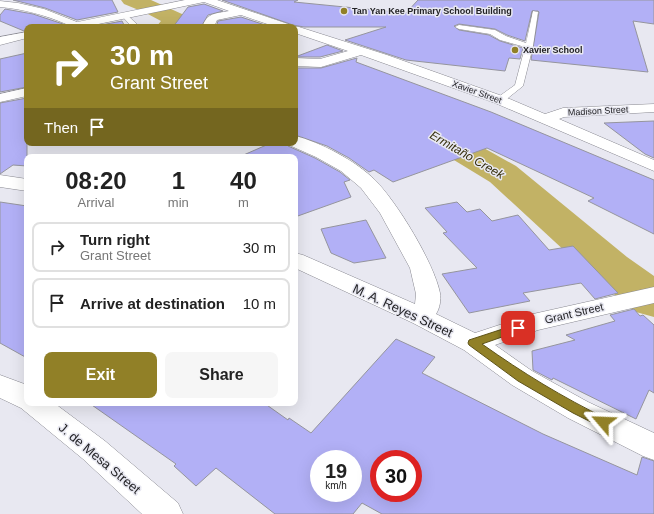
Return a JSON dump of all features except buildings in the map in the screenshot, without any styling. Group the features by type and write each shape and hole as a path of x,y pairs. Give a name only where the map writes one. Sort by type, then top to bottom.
{"street":[{"path":"83,24 145,10 200,0"},
{"path":"208,0 278,24"},
{"path":"4,2 47,14 70,24"},
{"path":"209,24 211,19 214,17 240,12"},
{"name":"Xavier Street","path":"298,31 500,100 654,166"},
{"path":"0,40 24,36"},
{"path":"298,62 321,63 360,51"},
{"path":"0,98 24,93"},
{"name":"Madison Street","path":"544,119 563,113 654,108"},
{"path":"298,142 322,153 347,167 368,184 389,212 421,268 428,294 426,310 422,317"},
{"path":"0,181 24,185"},
{"name":"M. A. Reyes Street","path":"298,261 422,317 473,343 522,378 578,410 654,447"},
{"name":"Grant Street","path":"473,343 533,323 646,297"},
{"path":"0,386 24,397"},
{"name":"J. de Mesa Street","path":"37,406 94,450 166,514"}],"lane":[{"path":"500,100 519,86 529,46 535,12"},
{"path":"124,15 133,24"},
{"path":"459,27 492,32 503,38 529,46"}],"waterway":[{"name":"Ermitaño Creek","path":"131,0 154,8 174,19 170,24"},
{"name":"Ermitaño Creek","path":"414,127 438,136 503,174 610,267 654,300"}],"place":[{"name":"Tan Yan Kee Primary School Building","path":"344,11"},
{"name":"Xavier School","path":"515,50"}],"route":[{"path":"518,328 473,343 522,378 578,410 603,422"}]}
